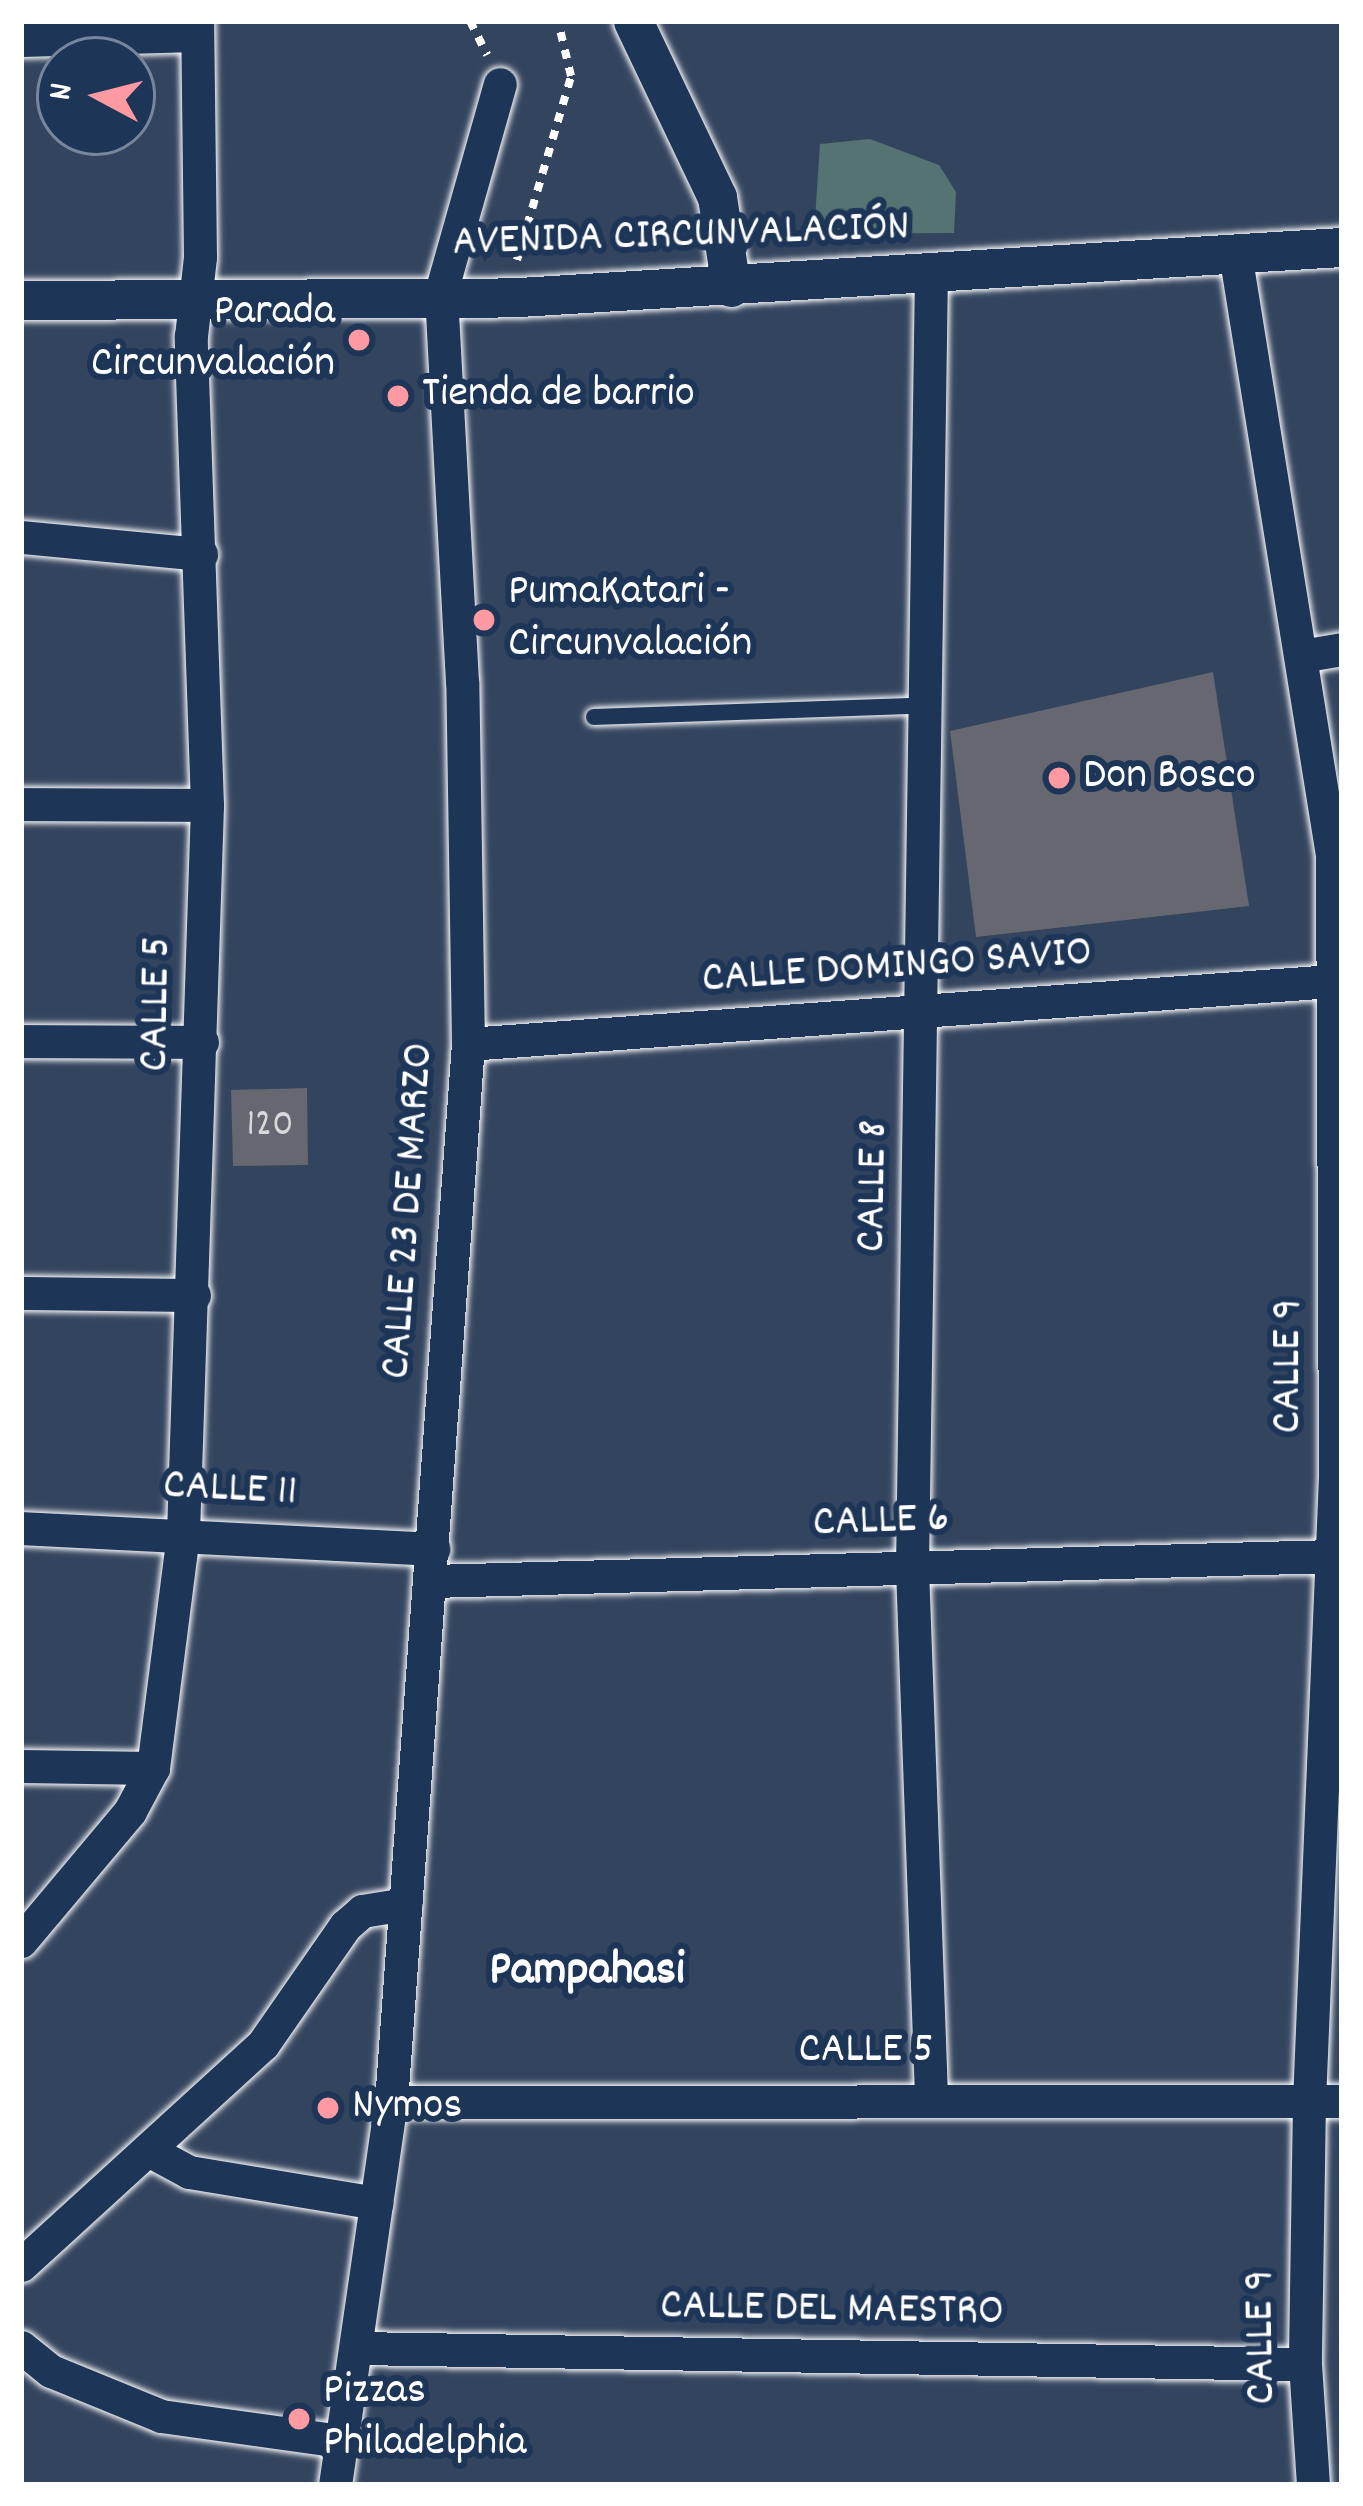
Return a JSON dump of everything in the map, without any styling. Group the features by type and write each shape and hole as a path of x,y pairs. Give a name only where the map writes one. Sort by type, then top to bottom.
{"street":[{"path":"633,21 717,197 731,287"},
{"path":"21,40 197,28"},
{"name":"CALLE 5","path":"21,1941 130,1810 153,1768 183,1533 207,805 195,294 197,28"},
{"name":"CALLE 23 DE MARZO","path":"334,2485 391,2102 468,1044 462,682 441,292 500,84"},
{"name":"AVENIDA CIRCUNVALACIÓN","path":"21,300 441,292 520,297 932,277 1342,247"},
{"name":"CALLE 9","path":"1235,253 1337,855 1333,981 1339,1476 1333,1556 1325,2101 1305,2365 1313,2485"},
{"name":"CALLE 8","path":"931,2096 912,1567 931,705 932,277"},
{"path":"21,537 201,554"},
{"path":"1301,656 1342,649"},
{"path":"21,804 207,805"},
{"name":"CALLE DOMINGO SAVIO","path":"468,1044 1333,981"},
{"path":"21,1041 202,1042"},
{"path":"21,1293 194,1295"},
{"name":"CALLE 11","path":"21,1528 183,1533 433,1565"},
{"name":"CALLE 6","path":"433,1565 912,1567 1333,1556"},
{"path":"21,1766 153,1768"},
{"path":"21,2265 152,2152 263,2044 345,1926 362,1911 404,1904"},
{"name":"CALLE 5","path":"391,2102 931,2096 1325,2101"},
{"path":"152,2152 189,2172 376,2203"},
{"path":"21,2347 51,2371 161,2416 341,2441"},
{"name":"CALLE DEL MAESTRO","path":"357,2348 1305,2365"}],"lane":[{"path":"594,717 931,705"}],"path":[{"path":"520,297 516,251 571,76 558,21"}],"green space":[{"path":"870,139 939,165 956,192 954,233 814,234 820,144"}],"building":[{"name":"Don Bosco","path":"1213,672 1249,906 976,937 950,731"},
{"path":"307,1088 308,1165 233,1166 231,1090"}],"place":[{"name":"Parada Circunvalación","path":"359,340"},
{"name":"Tienda de barrio","path":"398,396"},
{"name":"PumaKatari - Circunvalación","path":"484,620"},
{"name":"Don Bosco","path":"1059,778"},
{"name":"Nymos","path":"328,2108"},
{"name":"Pizzas Philadelphia","path":"299,2419"}],"district":[{"name":"Pampahasi","path":"587,1973"}]}
